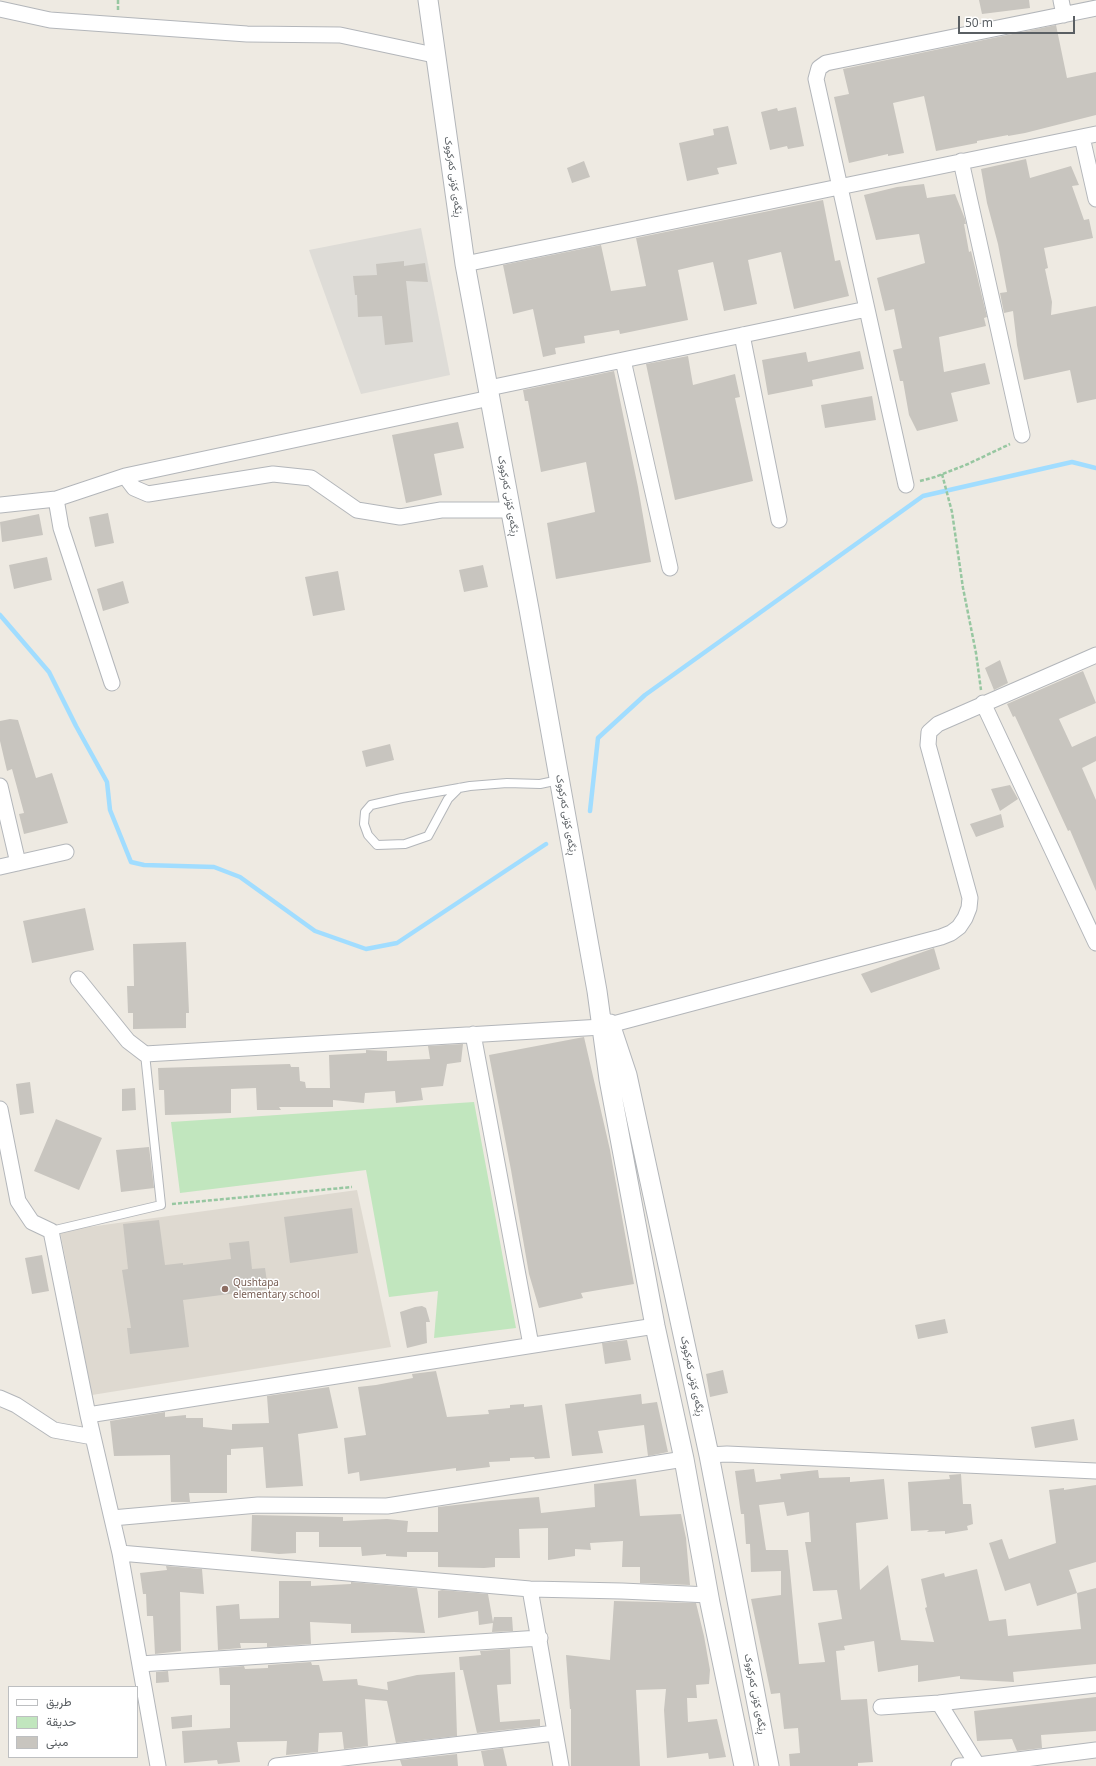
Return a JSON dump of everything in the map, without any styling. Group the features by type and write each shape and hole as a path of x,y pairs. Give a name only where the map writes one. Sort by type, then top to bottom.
{"street":[{"name":"ڕێگەی کۆنی کەرکووک","path":"428,0 434,55 465,264 511,510 597,991 606,1025 627,1075 709,1455 769,1766"},
{"path":"1062,0 1064,15"},
{"path":"906,485 816,79 819,68 826,63 1096,8"},
{"path":"0,9 50,20 247,34 340,35 434,55"},
{"path":"465,264 1089,135 1096,198"},
{"path":"961,161 1022,435"},
{"path":"0,505 56,499 125,476 489,393 623,360 867,309"},
{"path":"742,335 780,520"},
{"path":"623,360 670,568"},
{"path":"125,476 134,488 148,494 272,474 311,478 357,510 400,517 441,510 511,510"},
{"path":"56,499 61,528 112,683"},
{"path":"78,979 128,1041 145,1054 606,1025 941,937 951,933 959,927 966,918 970,898 928,745 930,732 938,724 983,703 1096,655"},
{"path":"983,703 1096,943"},
{"path":"0,786 18,863"},
{"path":"0,867 66,852"},
{"name":"ڕێگەی کۆنی کەرکووک","path":"606,1025 609,1079 655,1326 684,1459 708,1595 744,1766"},
{"path":"473,1034 531,1345"},
{"path":"0,1109 4,1152 18,1201 32,1222 51,1231 88,1415 120,1553 158,1766"},
{"path":"88,1415 655,1326"},
{"path":"0,1398 16,1405 54,1430 93,1436"},
{"path":"709,1455 728,1454 1096,1471"},
{"path":"112,1518 258,1505 387,1506 684,1459"},
{"path":"120,1553 530,1590 622,1591 708,1595"},
{"path":"530,1590 540,1638 561,1766"},
{"path":"140,1664 540,1638"},
{"path":"881,1707 939,1703 1096,1685"},
{"path":"939,1703 978,1766"},
{"path":"276,1766 555,1733"},
{"path":"959,1766 978,1766 1096,1750"}],"lane":[{"path":"459,788 448,798 428,836 405,844 377,846 368,835 364,824 365,812 371,805 459,788 507,783 540,784 559,780"},
{"path":"51,1231 161,1205 145,1054"}],"path":[{"path":"906,485 942,474 1005,447 1022,435"},
{"path":"942,474 952,512 963,588 976,653 983,703"},
{"path":"161,1205 352,1187"}],"shaded area":[{"path":"421,228 450,375 361,394 309,250"},
{"name":"Qushtapa elementary school","path":"357,1190 391,1347 92,1395 60,1231"}],"green space":[{"path":"474,1102 516,1328 434,1338 438,1291 389,1297 366,1170 180,1193 171,1122"}],"building":[{"path":"979,0 1029,0 1030,8 982,14"},
{"path":"1056,25 1067,78 1096,72 1096,115 1025,133 977,141 977,143 936,151 924,96 893,103 904,153 888,156 888,154 849,163 834,97 849,94 843,69"},
{"path":"796,107 804,146 788,149 787,146 770,150 761,112 777,108 778,111"},
{"path":"728,126 737,164 717,168 719,174 687,181 679,143 714,135 713,129"},
{"path":"1026,159 1030,178 1071,166 1079,185 1072,186 1084,220 1089,219 1093,238 1044,248 1048,268 1045,269 1052,302 1051,315 1096,306 1096,399 1077,403 1070,370 1024,380 1017,345 1013,311 1004,313 1000,293 1007,292 981,169"},
{"path":"584,161 590,177 572,183 567,168"},
{"path":"924,184 927,198 955,194 965,219 966,224 964,224 969,252 971,251 987,317 984,318 986,326 939,337 944,372 985,363 990,384 951,393 958,421 917,431 909,415 903,381 900,381 893,350 902,348 894,309 885,311 877,278 925,263 919,234 876,240 864,195 897,187"},
{"path":"823,200 835,261 840,260 849,296 794,309 781,252 748,260 757,304 724,311 713,262 678,270 688,320 620,334 619,330 584,336 585,343 555,348 556,354 543,357 533,309 513,314 503,265 601,245 611,291 646,286 636,238"},
{"path":"404,261 404,266 425,263 428,282 406,281 413,342 385,345 382,316 358,317 357,295 355,295 353,276 377,275 376,264"},
{"path":"860,351 864,369 812,380 813,386 768,395 762,360 806,352 808,362"},
{"path":"688,356 693,385 735,374 740,397 735,398 753,481 675,500 646,364"},
{"path":"614,371 638,487 651,562 556,579 547,523 595,512 586,462 541,472 528,401 525,401 523,390"},
{"path":"872,396 876,420 825,428 821,405"},
{"path":"458,422 464,448 434,454 442,495 406,503 392,435"},
{"path":"108,513 114,543 95,547 89,517"},
{"path":"39,514 43,535 2,542 0,522"},
{"path":"47,557 52,580 14,589 9,565"},
{"path":"483,565 488,587 464,592 459,570"},
{"path":"338,571 345,610 313,616 305,577"},
{"path":"123,581 129,603 103,611 97,589"},
{"path":"1000,660 1008,683 994,690 985,668"},
{"path":"1083,671 1096,703 1059,719 1072,747 1096,736 1096,761 1082,768 1096,800 1096,891 1070,830 1068,831 1015,716 1013,717 1007,704"},
{"path":"10,719 18,720 36,778 52,773 68,823 24,834 19,814 24,813 12,769 7,771 0,741 0,721"},
{"path":"390,744 394,760 366,767 362,751"},
{"path":"1010,785 1018,799 1000,811 991,789"},
{"path":"1001,814 1004,827 976,837 970,824"},
{"path":"85,908 94,950 32,963 23,921"},
{"path":"186,942 189,1013 186,1013 186,1028 133,1029 133,1013 128,1013 127,986 134,986 133,944"},
{"path":"934,948 940,969 871,993 861,974"},
{"path":"584,1037 610,1150 634,1284 581,1293 583,1298 539,1308 529,1274 489,1055"},
{"path":"463,1044 461,1062 447,1064 443,1086 421,1088 423,1100 396,1103 395,1091 365,1093 364,1103 333,1100 333,1107 279,1107 281,1110 257,1110 256,1088 231,1089 231,1113 165,1115 164,1090 159,1090 158,1068 290,1064 291,1067 299,1067 300,1081 305,1082 306,1088 330,1088 329,1055 366,1053 366,1050 387,1051 387,1061 430,1059 428,1046"},
{"path":"30,1082 34,1113 20,1115 16,1084"},
{"path":"135,1088 136,1110 122,1111 122,1089"},
{"path":"56,1119 102,1138 79,1190 34,1171"},
{"path":"149,1147 154,1188 121,1192 116,1150"},
{"path":"352,1208 358,1253 290,1263 284,1217"},
{"path":"159,1220 165,1265 183,1263 183,1265 231,1259 229,1243 249,1241 252,1269 265,1268 268,1289 183,1300 189,1347 130,1354 127,1328 131,1328 122,1270 128,1269 123,1224"},
{"path":"42,1255 49,1291 32,1294 25,1258"},
{"path":"422,1306 426,1308 430,1322 426,1322 427,1343 407,1348 400,1312"},
{"path":"945,1319 948,1333 918,1339 915,1325"},
{"path":"627,1340 631,1360 605,1364 602,1343"},
{"path":"723,1370 728,1393 710,1397 706,1374"},
{"path":"436,1371 447,1417 489,1414 488,1410 510,1408 510,1405 524,1404 524,1407 542,1405 550,1458 510,1458 510,1461 489,1462 490,1467 456,1471 456,1468 360,1481 359,1472 348,1474 344,1438 366,1435 358,1387 413,1378 412,1374"},
{"path":"329,1387 338,1428 298,1434 303,1486 266,1488 263,1447 231,1449 231,1455 227,1455 227,1493 189,1493 190,1502 171,1502 170,1455 114,1456 110,1421 165,1412 165,1417 186,1415 186,1418 203,1418 203,1427 232,1430 232,1424 269,1423 267,1396"},
{"path":"641,1394 642,1404 657,1402 668,1452 648,1456 644,1425 598,1431 603,1453 572,1456 565,1404"},
{"path":"1074,1419 1078,1440 1035,1448 1031,1427"},
{"path":"754,1469 756,1482 781,1479 780,1474 818,1470 819,1478 850,1477 850,1482 884,1479 888,1519 856,1523 860,1590 888,1565 901,1640 934,1642 925,1608 927,1607 921,1579 944,1573 945,1577 977,1569 989,1621 1006,1619 1008,1636 1081,1629 1077,1593 1096,1588 1096,1664 1013,1672 1014,1682 960,1679 960,1676 918,1682 918,1665 878,1672 874,1641 844,1646 845,1650 836,1651 841,1700 867,1699 873,1762 858,1763 858,1766 790,1766 789,1754 800,1753 798,1728 784,1729 780,1693 771,1694 751,1599 781,1595 781,1571 751,1572 750,1544 746,1544 744,1514 741,1514 735,1471","holes":["784,1502 787,1516 809,1512 811,1542 805,1542 813,1591 837,1590 842,1619 818,1623 825,1662 799,1664 788,1550 766,1550 759,1505"]},
{"path":"961,1474 963,1504 971,1504 973,1524 967,1526 968,1530 945,1534 945,1531 911,1531 908,1482 950,1479 949,1475"},
{"path":"636,1479 640,1516 681,1514 686,1538 690,1585 640,1583 640,1567 622,1567 623,1541 590,1543 591,1550 575,1549 575,1556 548,1560 548,1528 519,1529 520,1558 495,1558 495,1567 484,1568 438,1567 438,1552 407,1552 407,1557 386,1556 386,1554 362,1556 361,1547 319,1547 319,1532 296,1532 296,1553 279,1554 251,1551 252,1515 343,1517 343,1521 387,1519 408,1521 407,1532 438,1532 438,1507 539,1497 541,1513 595,1507 594,1484"},
{"path":"1096,1485 1096,1562 1069,1570 1077,1593 1037,1606 1030,1583 1005,1591 989,1543 1002,1539 1009,1559 1056,1543 1049,1490 1064,1488 1064,1490"},
{"path":"166,1566 202,1569 204,1594 180,1592 181,1651 155,1654 153,1616 147,1616 146,1594 143,1594 140,1573 167,1570"},
{"path":"279,1581 311,1581 311,1586 351,1584 351,1582 417,1588 425,1633 351,1633 351,1624 310,1622 311,1644 267,1647 267,1643 240,1643 241,1648 218,1650 216,1606 239,1604 240,1619 279,1618"},
{"path":"442,1590 488,1594 493,1622 494,1617 512,1617 513,1631 492,1632 493,1623 479,1625 478,1611 438,1618 438,1591"},
{"path":"614,1601 696,1603 710,1670 709,1684 696,1685 697,1698 687,1698 688,1722 717,1719 726,1757 709,1759 708,1753 667,1758 664,1710 666,1689 636,1690 640,1766 571,1766 571,1709 566,1655 610,1660"},
{"path":"510,1649 511,1684 497,1685 500,1722 540,1719 540,1726 477,1733 463,1670 460,1670 459,1657 481,1655 480,1651"},
{"path":"311,1662 312,1665 319,1665 323,1681 357,1679 358,1685 388,1690 387,1682 417,1675 455,1672 457,1736 396,1743 387,1701 365,1699 368,1746 344,1749 342,1732 319,1733 318,1752 286,1755 287,1741 237,1742 240,1762 218,1764 217,1760 184,1763 182,1731 230,1728 230,1685 220,1685 219,1668 244,1666 245,1669 268,1668 268,1665"},
{"path":"168,1671 169,1682 156,1683 156,1672"},
{"path":"1096,1697 1096,1731 1041,1735 1042,1748 1017,1751 1012,1739 977,1741 974,1711"},
{"path":"192,1715 192,1727 172,1729 171,1717"},
{"path":"503,1748 507,1766 484,1766 481,1751"},
{"path":"457,1754 458,1766 402,1766 400,1760"}],"waterway":[{"path":"590,811 598,738 645,695 923,496 1072,462 1096,468"},
{"path":"0,615 49,672 76,726 107,782 110,810 131,862 144,865 214,867 240,877 315,931 366,949 397,943 546,844"}],"place":[{"name":"Qushtapa elementary school","path":"225,1289"}]}
